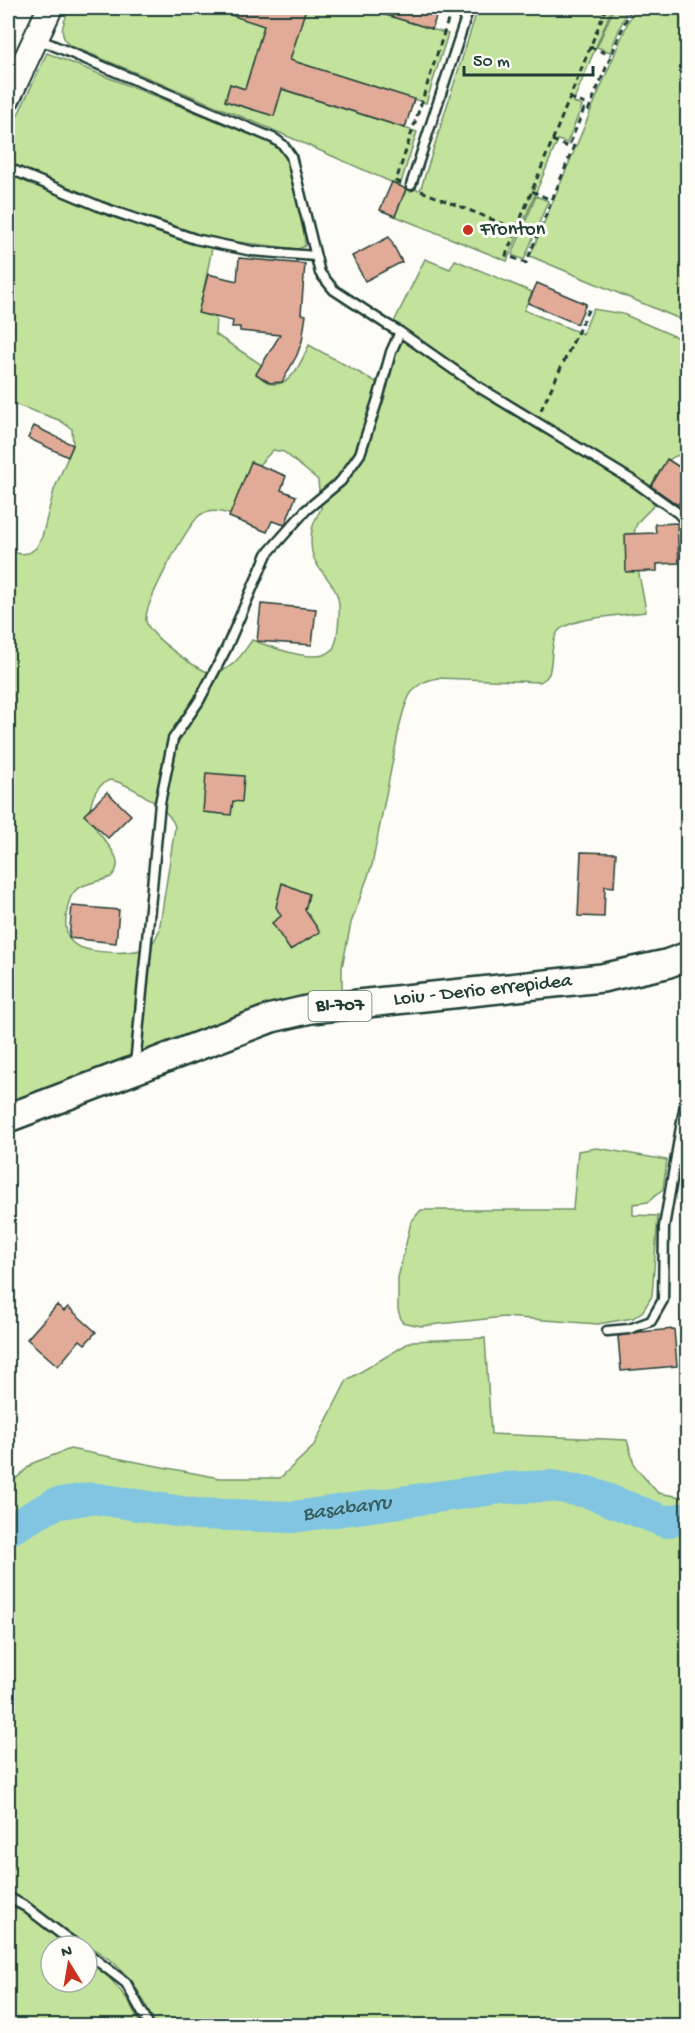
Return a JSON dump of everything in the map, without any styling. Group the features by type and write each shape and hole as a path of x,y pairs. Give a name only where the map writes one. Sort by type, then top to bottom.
{"main road":[{"name":"Loiu - Derio errepidea","path":"8,1118 272,1018 311,1009 602,978 666,964 687,956"}],"street":[{"path":"8,98 50,8"}],"lane":[{"path":"412,187 469,8"},
{"path":"36,38 275,139 291,156 320,273 334,290 400,332 477,386 635,482 678,513 687,524"},
{"path":"8,168 101,207 195,239 252,251 315,256"},
{"path":"134,1069 160,803 173,739 199,701 226,650 267,554 306,510 341,481 360,454 391,352 400,332"},
{"path":"607,1331 629,1329 651,1321 663,1300 664,1227 687,1086"},
{"path":"8,1898 26,1907 61,1934"},
{"path":"99,1962 126,1983 147,2025"}],"path":[{"path":"452,8 396,181 516,229"},
{"path":"606,8 506,255 526,263 573,148 574,144 570,142 584,109 588,111 630,9 624,8"},
{"path":"590,47 611,55"},
{"path":"570,97 590,106"},
{"path":"552,140 573,148"},
{"path":"532,191 551,200"},
{"path":"535,421 590,306"}],"green space":[{"path":"70,8 254,8 250,21 264,26 245,89 230,84 225,101 274,116 279,99 262,94 265,84 417,132 400,186 271,129 69,45 62,31"},
{"path":"306,8 363,8 448,34 426,103 274,55 294,47"},
{"path":"478,8 612,8 573,102 582,106 567,143 558,140 507,261 395,216 407,188 419,190 421,188"},
{"path":"614,8 626,13 610,52 597,47"},
{"path":"634,8 687,8 687,322 530,256"},
{"path":"47,53 267,141 282,152 288,161 305,246 298,249 221,240 212,248 199,313 216,318 215,334 262,365 257,374 269,383 277,384 289,378 295,372 309,345 387,388 397,350 395,320 425,259 450,269 455,260 532,292 524,310 583,334 593,309 623,314 688,342 687,453 677,455 666,463 656,501 638,522 634,533 646,612 584,620 563,628 555,638 549,674 540,682 438,678 415,688 407,700 400,724 372,865 351,923 342,967 342,990 192,1035 8,1105 8,551 21,554 29,553 36,548 42,537 54,490 73,445 72,429 59,420 8,402 8,136","holes":["273,450 284,452 318,480 321,510 312,529 311,547 316,564 335,589 338,599 336,642 332,650 316,656 293,653 252,640 233,664 227,668 213,672 205,671 162,642 149,627 146,621 147,613 167,566 194,522 200,515 212,511 231,515 256,468","110,780 127,786 148,798 166,812 175,827 159,931 150,945 129,952 96,951 78,946 72,942 66,928 68,905 74,892 84,885 111,877 116,870 115,855 94,826 90,814 91,803 96,791"]},
{"path":"536,196 548,201 524,260 512,255"},
{"path":"597,1148 667,1160 663,1189 648,1202 633,1204 633,1215 658,1216 652,1296 643,1311 633,1318 598,1324 504,1317 421,1326 402,1322 398,1310 398,1278 411,1222 421,1210 573,1210 578,1151"},
{"path":"485,1338 491,1434 627,1440 635,1467 658,1493 687,1498 687,2025 154,2025 132,1981 112,1961 99,1952 99,1934 71,1934 8,1892 8,1486 33,1463 70,1449 219,1478 280,1478 313,1447 347,1380 412,1341"},
{"path":"8,1901 60,1934 39,1934 39,1994 99,1994 99,1968 131,2005 140,2025 8,2025"}],"building":[{"path":"217,8 306,8 290,60 414,99 405,128 282,89 274,116 225,101 230,84 245,89 264,26 216,10"},
{"path":"373,8 439,8 432,29 373,11"},
{"path":"392,182 406,189 395,216 380,210"},
{"path":"389,237 402,262 365,281 352,256"},
{"path":"239,258 305,264 301,314 306,315 302,341 282,382 270,383 256,374 280,335 240,331 240,327 232,327 233,321 198,313 208,274 237,281"},
{"path":"537,283 586,304 577,324 528,303"},
{"path":"34,426 73,445 68,457 28,438"},
{"path":"667,459 687,472 687,488 678,505 651,486"},
{"path":"251,462 286,476 281,490 296,496 285,525 272,521 267,532 229,517"},
{"path":"677,523 679,563 657,564 657,571 626,572 625,534 656,533 655,524"},
{"path":"261,604 316,609 312,645 257,641"},
{"path":"206,773 244,776 242,802 233,801 231,815 203,812"},
{"path":"107,792 131,815 108,838 84,815"},
{"path":"581,852 616,853 614,887 605,886 604,917 578,916"},
{"path":"282,883 309,894 305,910 320,932 290,950 272,923 281,916 276,907"},
{"path":"72,906 119,910 116,943 69,938"},
{"path":"57,1305 64,1311 68,1307 96,1332 85,1344 80,1340 58,1366 27,1339"},
{"path":"674,1329 677,1366 621,1371 618,1336"}],"waterway":[{"name":"Basabarru","path":"8,1530 55,1504 92,1498 195,1514 293,1517 501,1488 552,1486 588,1492 666,1522 688,1517"}],"place":[{"name":"Fronton","path":"468,230"}]}
